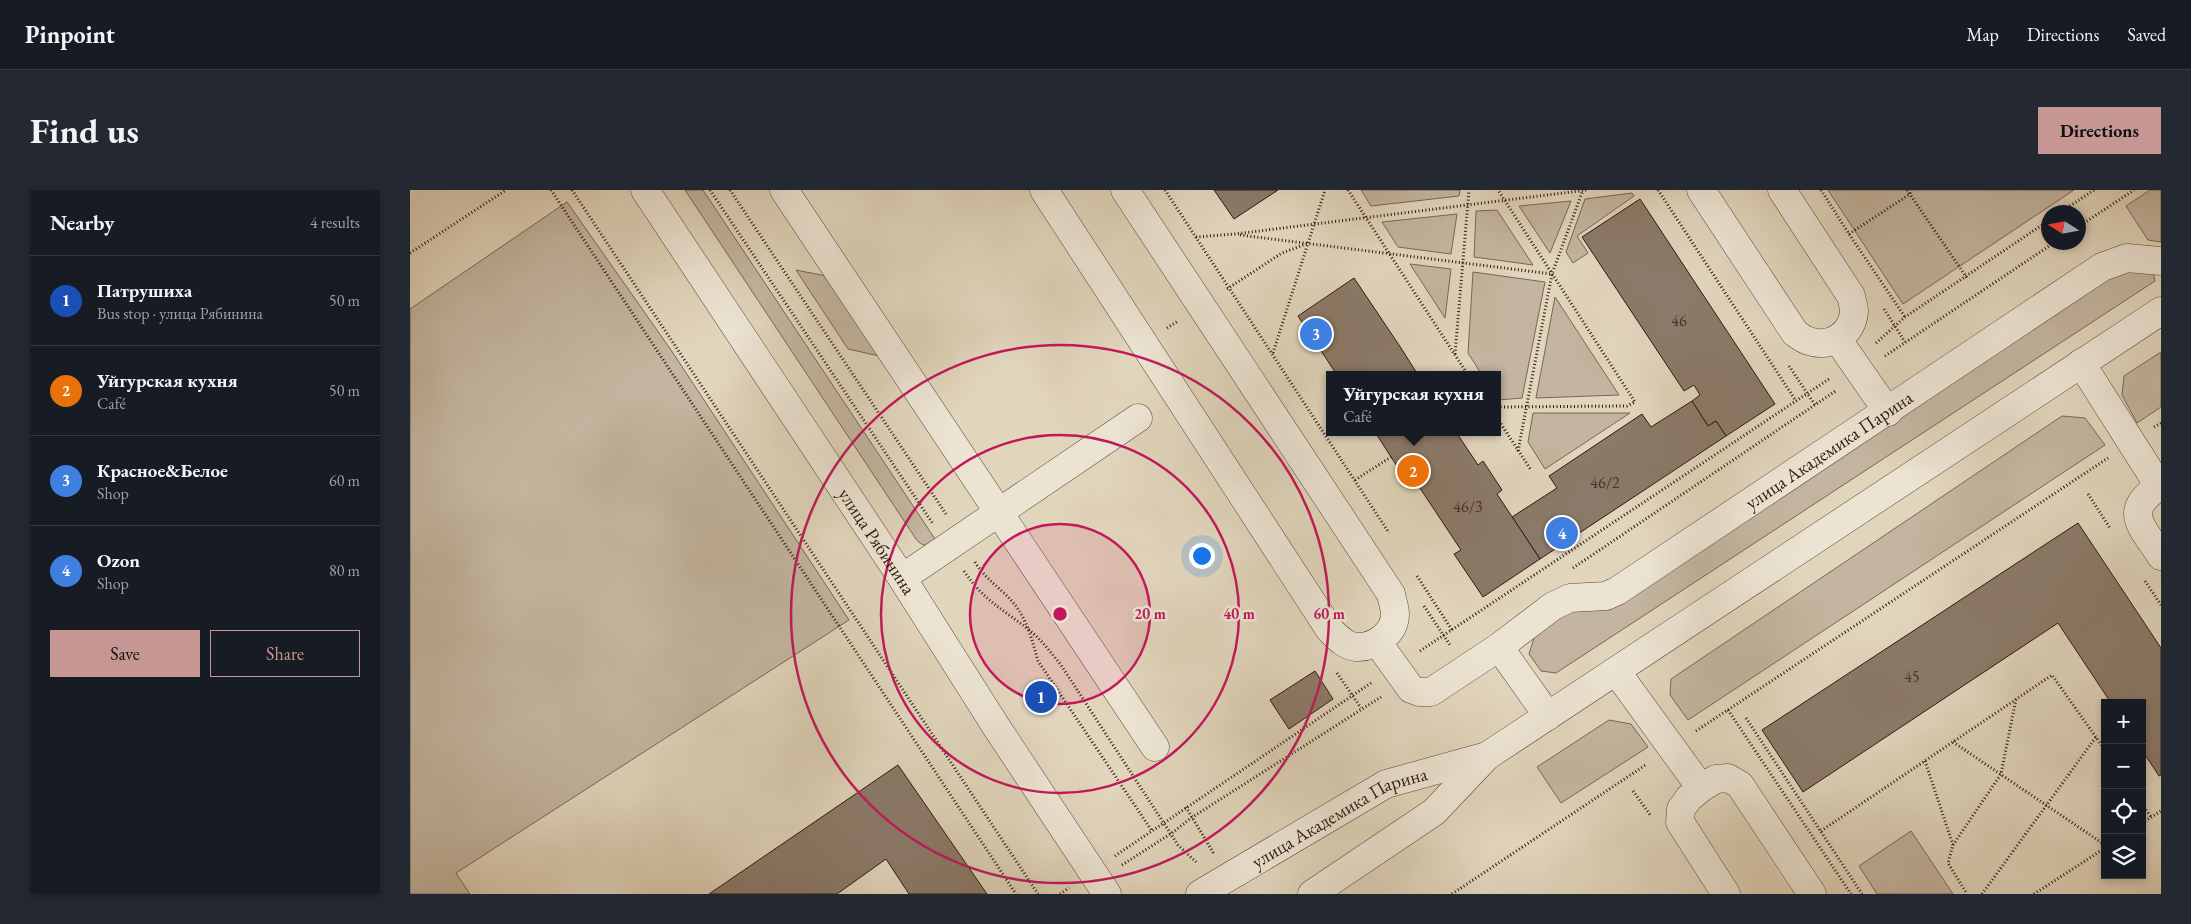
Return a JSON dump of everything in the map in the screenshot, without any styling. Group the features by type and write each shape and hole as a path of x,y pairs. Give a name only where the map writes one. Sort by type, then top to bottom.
{"street":[{"name":"улица Рябинина","path":"645,190 902,578 997,728 1103,887"},
{"path":"784,190 1155,747"},
{"path":"1044,190 1330,630 1341,640 1356,647 1378,643 1389,630 1395,615 1391,594 1125,190"},
{"path":"1701,190 1795,333 1809,342 1825,343 1838,340 1850,326 1854,311 1851,296 1782,190"},
{"name":"улица Академика Парина","path":"1404,679 1419,692 1431,692 1499,648 1553,606 1570,598 1606,596 1617,591 1888,412 2102,267 2127,258 2161,261"},
{"name":"улица Академика Парина","path":"1312,894 1434,812 1487,756 2161,311"},
{"path":"1838,340 1888,412"},
{"path":"2081,363 2160,485 2143,498 2137,510 2138,522 2161,556"},
{"path":"902,578 1138,418"},
{"path":"1378,643 1404,679"},
{"path":"1499,648 1548,716"},
{"path":"1616,670 1701,788"},
{"name":"улица Академика Парина","path":"1200,894 1386,784 1487,756"},
{"path":"1726,894 1680,822 1681,809 1689,798 1716,779 1728,778 1740,785 1812,894"}],"path":[{"path":"410,253 506,190"},
{"path":"551,190 1016,894"},
{"path":"572,190 1038,894"},
{"path":"730,190 961,538 982,575 1018,608 1029,630 1038,661 1152,831 1404,679"},
{"path":"1165,190 1392,539"},
{"path":"1272,354 1325,190"},
{"path":"1348,190 1466,371"},
{"path":"1455,354 1469,190"},
{"path":"1498,190 1635,402 1627,406 1501,407"},
{"path":"1518,451 1552,274 1582,190"},
{"path":"1196,237 1235,234 1587,190"},
{"path":"1658,190 1796,401"},
{"path":"1822,190 1848,234 1905,317"},
{"path":"2072,205 2094,190"},
{"path":"2086,222 2134,190"},
{"path":"1848,234 1909,191 1967,278"},
{"path":"1103,887 1191,818 1404,679 1452,630 1796,401 1857,368 1905,317 1967,278 2041,226"},
{"path":"1235,234 1552,274"},
{"path":"1568,571 1857,368 2042,250"},
{"path":"1452,894 2161,423"},
{"path":"1501,424 1530,470"},
{"path":"1354,480 1391,457"},
{"path":"1414,572 1452,630"},
{"path":"1821,831 2052,675 2101,744"},
{"path":"1967,894 1948,863 1953,845 2001,774 2016,699"},
{"path":"1728,710 1851,894"},
{"path":"1746,718 1862,894"},
{"path":"1982,894 2096,737"},
{"path":"1953,742 2101,843"},
{"path":"1925,761 1953,845"},
{"path":"2146,810 2151,817"},
{"path":"2146,820 2161,810"},
{"path":"2034,894 2101,849"}],"shaded area":[{"path":"685,190 703,190 937,542 925,545 916,539"},
{"path":"1361,190 1460,190 1459,196 1371,206"},
{"path":"1828,190 2074,190 2052,205 2041,205 2041,212 1903,304"},
{"path":"2150,190 2161,190 2161,242 2148,240 2126,206"},
{"path":"1632,193 1634,196 1577,236 1588,253 1573,263 1566,252 1585,199"},
{"path":"1571,201 1550,253 1519,206"},
{"path":"567,202 671,350 849,620 456,873 470,894 410,894 410,309"},
{"path":"1497,210 1533,265 1474,257 1476,211"},
{"path":"1457,214 1451,254 1398,247 1382,222"},
{"path":"1410,264 1451,269 1445,318"},
{"path":"796,270 826,276 879,356 848,349"},
{"path":"2133,270 2153,271 2155,281 1556,673 1541,671 1529,654 1535,635 1562,614 2109,277"},
{"path":"1473,272 1545,282 1522,398 1501,400 1501,371 1479,371 1468,353"},
{"path":"1555,297 1619,395 1536,398"},
{"path":"2161,352 2161,407 2137,423 2122,395 2124,376"},
{"path":"1533,413 1630,413 1545,469 1528,442"},
{"path":"2062,416 2085,418 2105,445 1688,720 1670,695 1671,679"},
{"path":"1609,720 1631,724 1648,747 1561,803 1537,767"},
{"path":"1911,831 1953,894 1877,894 1859,866"}],"building":[{"path":"1214,190 1278,190 1234,219"},
{"path":"1640,199 1775,404 1726,436 1716,421 1708,426 1692,401 1700,395 1694,385 1684,391 1582,237"},
{"path":"1354,278 1415,371 1334,371 1298,316"},
{"path":"1692,401 1708,426 1716,421 1726,436 1540,559 1512,517 1557,488 1549,476 1642,414 1651,427"},
{"path":"1378,436 1459,436 1478,465 1483,461 1502,490 1497,494 1540,559 1483,597 1454,554 1461,550 1408,470 1402,474"},
{"path":"2078,523 2161,648 2161,775 2159,776 2146,756 2146,699 2108,699 2058,623 1803,792 1762,730"},
{"path":"1315,671 1333,699 1289,729 1270,700"},
{"path":"898,765 987,894 909,894 886,859 837,894 709,894"}],"place":[{"name":"Красное&Белое","path":"1316,334"},
{"name":"Уйгурская кухня","path":"1413,471"},
{"name":"Ozon","path":"1562,533"},
{"name":"Патрушиха","path":"1041,697"}]}
